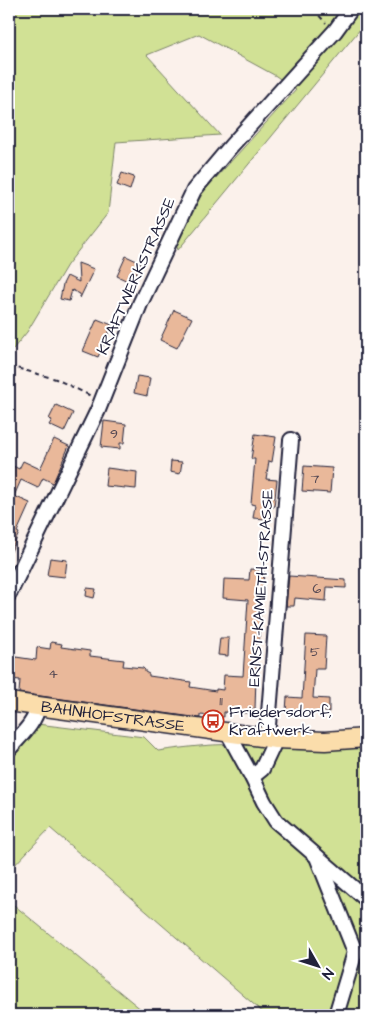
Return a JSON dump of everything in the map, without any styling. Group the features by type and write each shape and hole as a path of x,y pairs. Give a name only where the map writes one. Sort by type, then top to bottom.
{"main road":[{"name":"BAHNHOFSTRASSE","path":"9,702 271,738 325,741 366,738"}],"street":[{"name":"KRAFTWERKSTRASSE","path":"9,594 101,401 140,304 194,190 243,132 335,31 351,9"},
{"name":"ERNST-KAMIETH-STRASSE","path":"271,738 284,512 291,440"},
{"path":"9,749 32,722 37,714 38,707"},
{"path":"228,733 276,821 366,899"},
{"path":"252,777 262,769 271,738"},
{"path":"315,854 355,952 336,1015"}],"path":[{"path":"313,9 335,31"},
{"path":"9,366 56,379 101,401"}],"green space":[{"path":"9,9 366,9 366,22 178,250 175,241 204,191 296,90 276,76 199,34 147,55 220,135 116,142 108,213 67,265 27,332 9,354"},
{"path":"37,724 144,737 158,751 225,745 321,749 366,747 366,1015 266,1015 50,828 9,871 9,759"},
{"path":"9,901 148,1015 9,1015"}],"building":[{"path":"122,173 134,177 130,190 117,185"},
{"path":"126,256 141,263 132,283 117,276"},
{"path":"78,263 94,269 80,298 80,294 72,290 69,301 60,299 67,276 79,282"},
{"path":"174,310 192,318 177,348 160,340"},
{"path":"97,319 112,325 98,357 83,351"},
{"path":"137,376 150,378 147,396 134,393"},
{"path":"56,405 73,413 64,432 49,425 52,420 49,419"},
{"path":"104,421 126,424 124,443 120,443 120,449 101,447"},
{"path":"255,434 276,437 272,462 269,461 266,479 277,480 274,507 268,506 266,519 253,518 255,505 251,504 255,459 251,459"},
{"path":"54,439 69,446 53,483 43,478 38,488 21,480 14,496 30,503 9,556 9,464 19,469 23,461 40,469"},
{"path":"171,461 182,462 180,474 170,472"},
{"path":"304,466 332,468 330,493 302,491"},
{"path":"107,468 137,472 136,489 105,486"},
{"path":"50,558 67,560 65,577 47,575"},
{"path":"250,569 264,570 263,588 261,587 259,643 257,643 255,709 247,709 247,713 224,712 224,717 200,715 200,718 19,693 20,680 11,679 12,666 9,666 9,656 36,660 37,647 50,649 51,642 62,644 61,647 90,651 90,656 124,660 123,666 143,668 149,676 191,682 190,687 216,691 216,689 223,690 224,675 243,676 248,600 223,598 224,579 249,580"},
{"path":"289,576 346,580 346,588 327,587 326,601 295,598 294,606 286,606"},
{"path":"87,588 96,589 94,598 86,596"},
{"path":"306,635 326,636 324,669 315,669 313,698 329,699 329,712 286,711 287,697 302,698"},
{"path":"220,638 229,638 228,656 218,655"}],"place":[{"name":"Friedersdorf, Kraftwerk","path":"213,721"}]}
